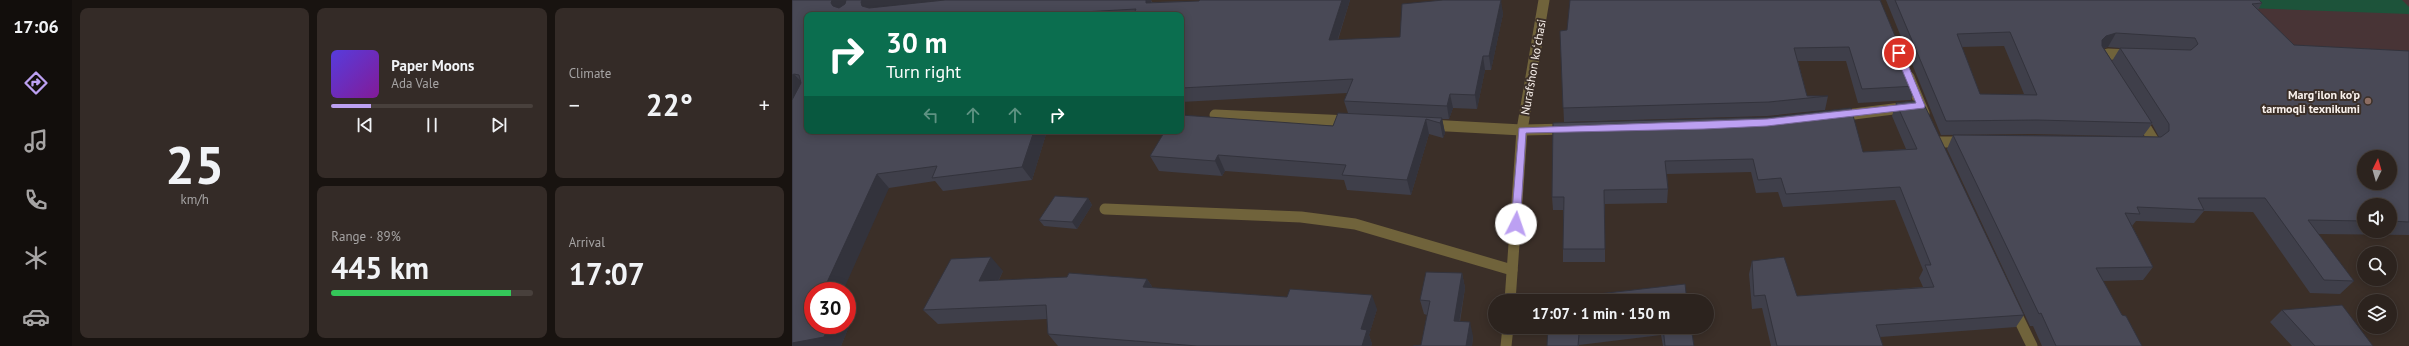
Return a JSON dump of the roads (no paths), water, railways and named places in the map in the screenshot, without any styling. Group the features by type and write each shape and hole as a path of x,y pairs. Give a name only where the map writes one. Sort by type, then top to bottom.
{"street":[{"name":"Nurafshon koʻchasi","path":"1510,294 1522,130 1544,0"},
{"path":"2110,69 2101,56 2108,54 2137,55"},
{"path":"1904,63 1927,120"},
{"path":"1828,117 1921,106"},
{"path":"2133,144 2149,144 2154,141 2134,109"},
{"path":"1215,115 1365,122"},
{"path":"1420,125 1522,130 1578,129"},
{"path":"1943,156 1935,138 1975,142"},
{"path":"1105,209 1300,217 1355,224 1512,270"},
{"path":"2009,297 2032,346"},
{"path":"1506,346 1507,334"}],"place":[{"name":"Marg'ilon ko'p tarmoqli texnikumi","path":"2368,101"}]}
